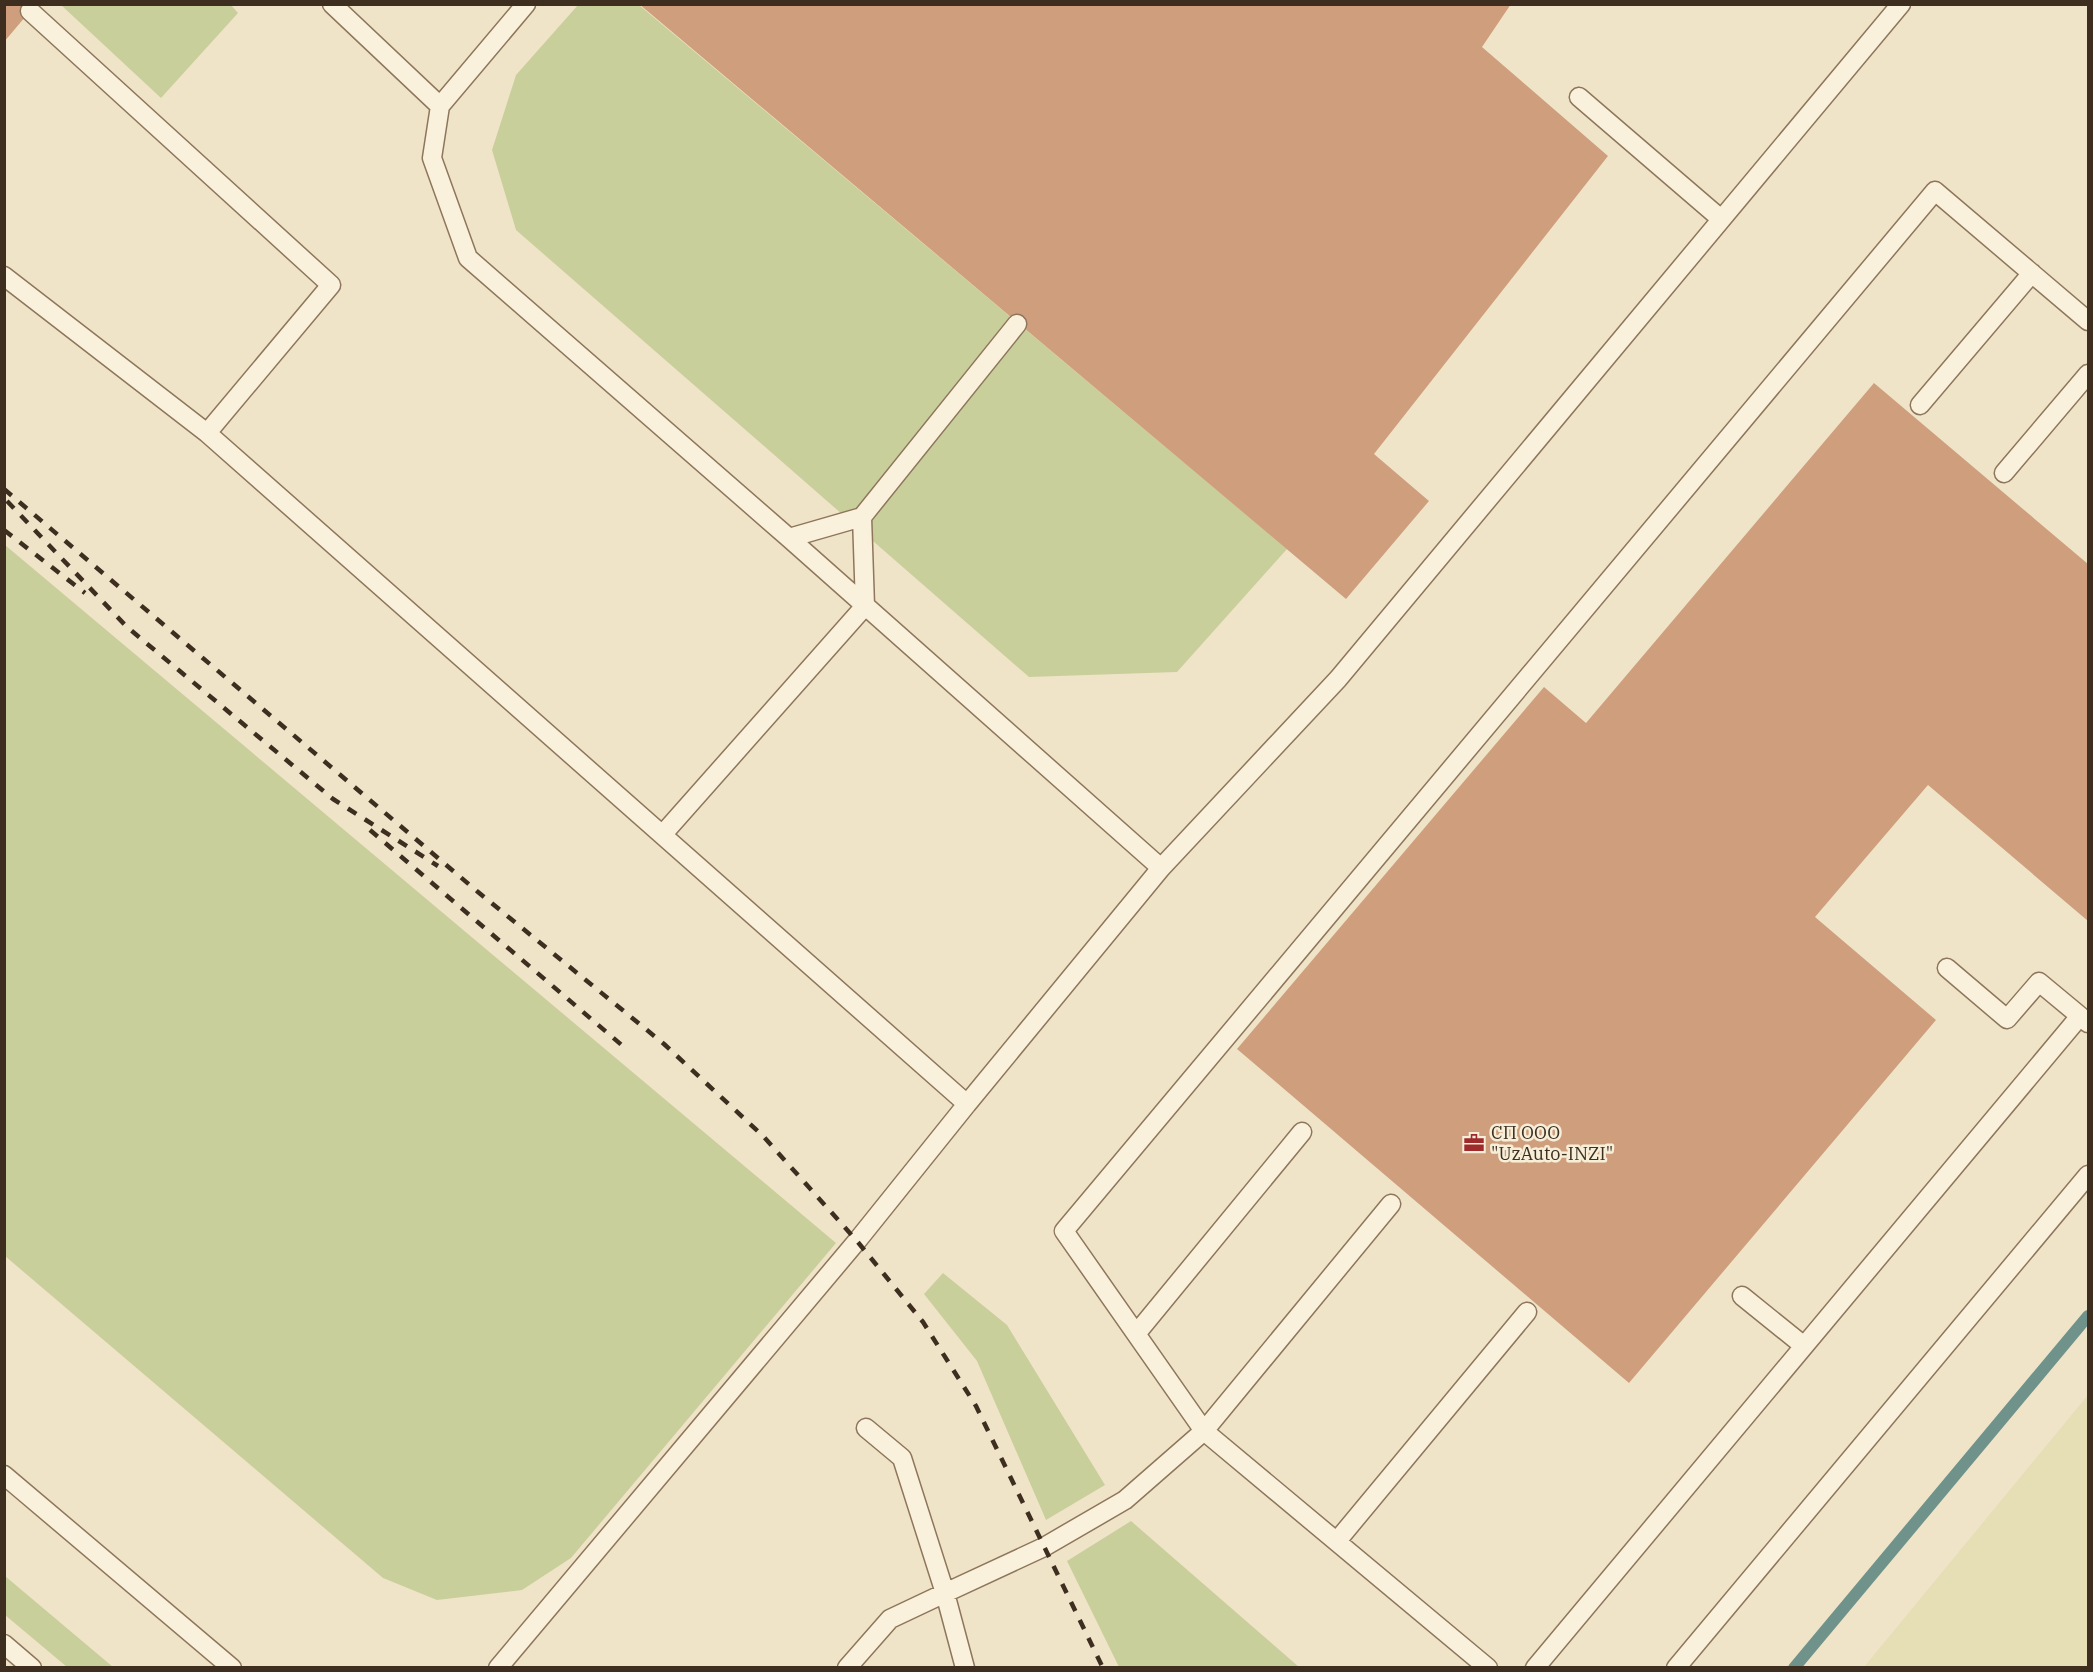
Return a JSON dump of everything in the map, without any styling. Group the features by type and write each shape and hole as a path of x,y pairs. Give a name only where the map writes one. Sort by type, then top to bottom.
{"lane":[{"path":"332,4 440,106"},
{"path":"526,4 440,106 432,158 468,258 789,538 1161,868"},
{"path":"498,1668 856,1240 1161,868 1338,679 1901,4"},
{"path":"30,11 331,285 207,433"},
{"path":"1579,97 1721,219"},
{"path":"1488,1668 1204,1431 1064,1231 1935,191 2088,321"},
{"path":"1920,405 2032,273"},
{"path":"4,276 207,433 967,1104"},
{"path":"789,538 862,517 1017,324"},
{"path":"2004,473 2088,374"},
{"path":"663,834 865,606 862,517"},
{"path":"1535,1668 1804,1346 2084,1019 2039,981 2007,1019 1947,968"},
{"path":"1136,1334 1302,1132"},
{"path":"1676,1668 2088,1175"},
{"path":"847,1668 890,1619 1044,1547 1125,1500 1204,1431 1391,1204"},
{"path":"1742,1296 1804,1346"},
{"path":"1337,1541 1527,1312"},
{"path":"866,1428 902,1458 945,1593 965,1668"},
{"path":"4,1475 232,1668"},
{"path":"4,1644 32,1668"}],"shaded area":[{"path":"2088,1395 2088,1667 1864,1667"}],"green space":[{"path":"61,5 231,5 238,13 161,98"},
{"path":"578,5 639,5 1287,549 1177,672 1029,677 516,230 492,150 516,75"},
{"path":"5,545 836,1243 571,1558 522,1590 437,1600 383,1578 5,1256"},
{"path":"943,1273 1007,1325 1105,1485 1046,1520 977,1361 924,1294"},
{"path":"1131,1521 1299,1667 1119,1667 1067,1561"},
{"path":"4,1576 113,1667 67,1667 5,1615"}],"building":[{"path":"4,4 36,4 4,42"},
{"path":"639,4 1511,4 1482,47 1608,156 1374,454 1429,501 1346,599"},
{"path":"1874,383 2088,564 2088,921 1928,785 1815,917 1936,1020 1629,1383 1237,1049 1544,687 1586,723"}],"waterway":[{"path":"1794,1668 2088,1316"}],"railway":[{"path":"4,489 478,892 664,1044 763,1136 857,1241 923,1322 976,1406 1103,1668"},
{"path":"7,501 127,627 333,799 438,866"},
{"path":"4,530 85,593"},
{"path":"370,830 624,1047"}],"place":[{"name":"СП ООО \"UzAuto-INZI\"","path":"1474,1143"}]}
